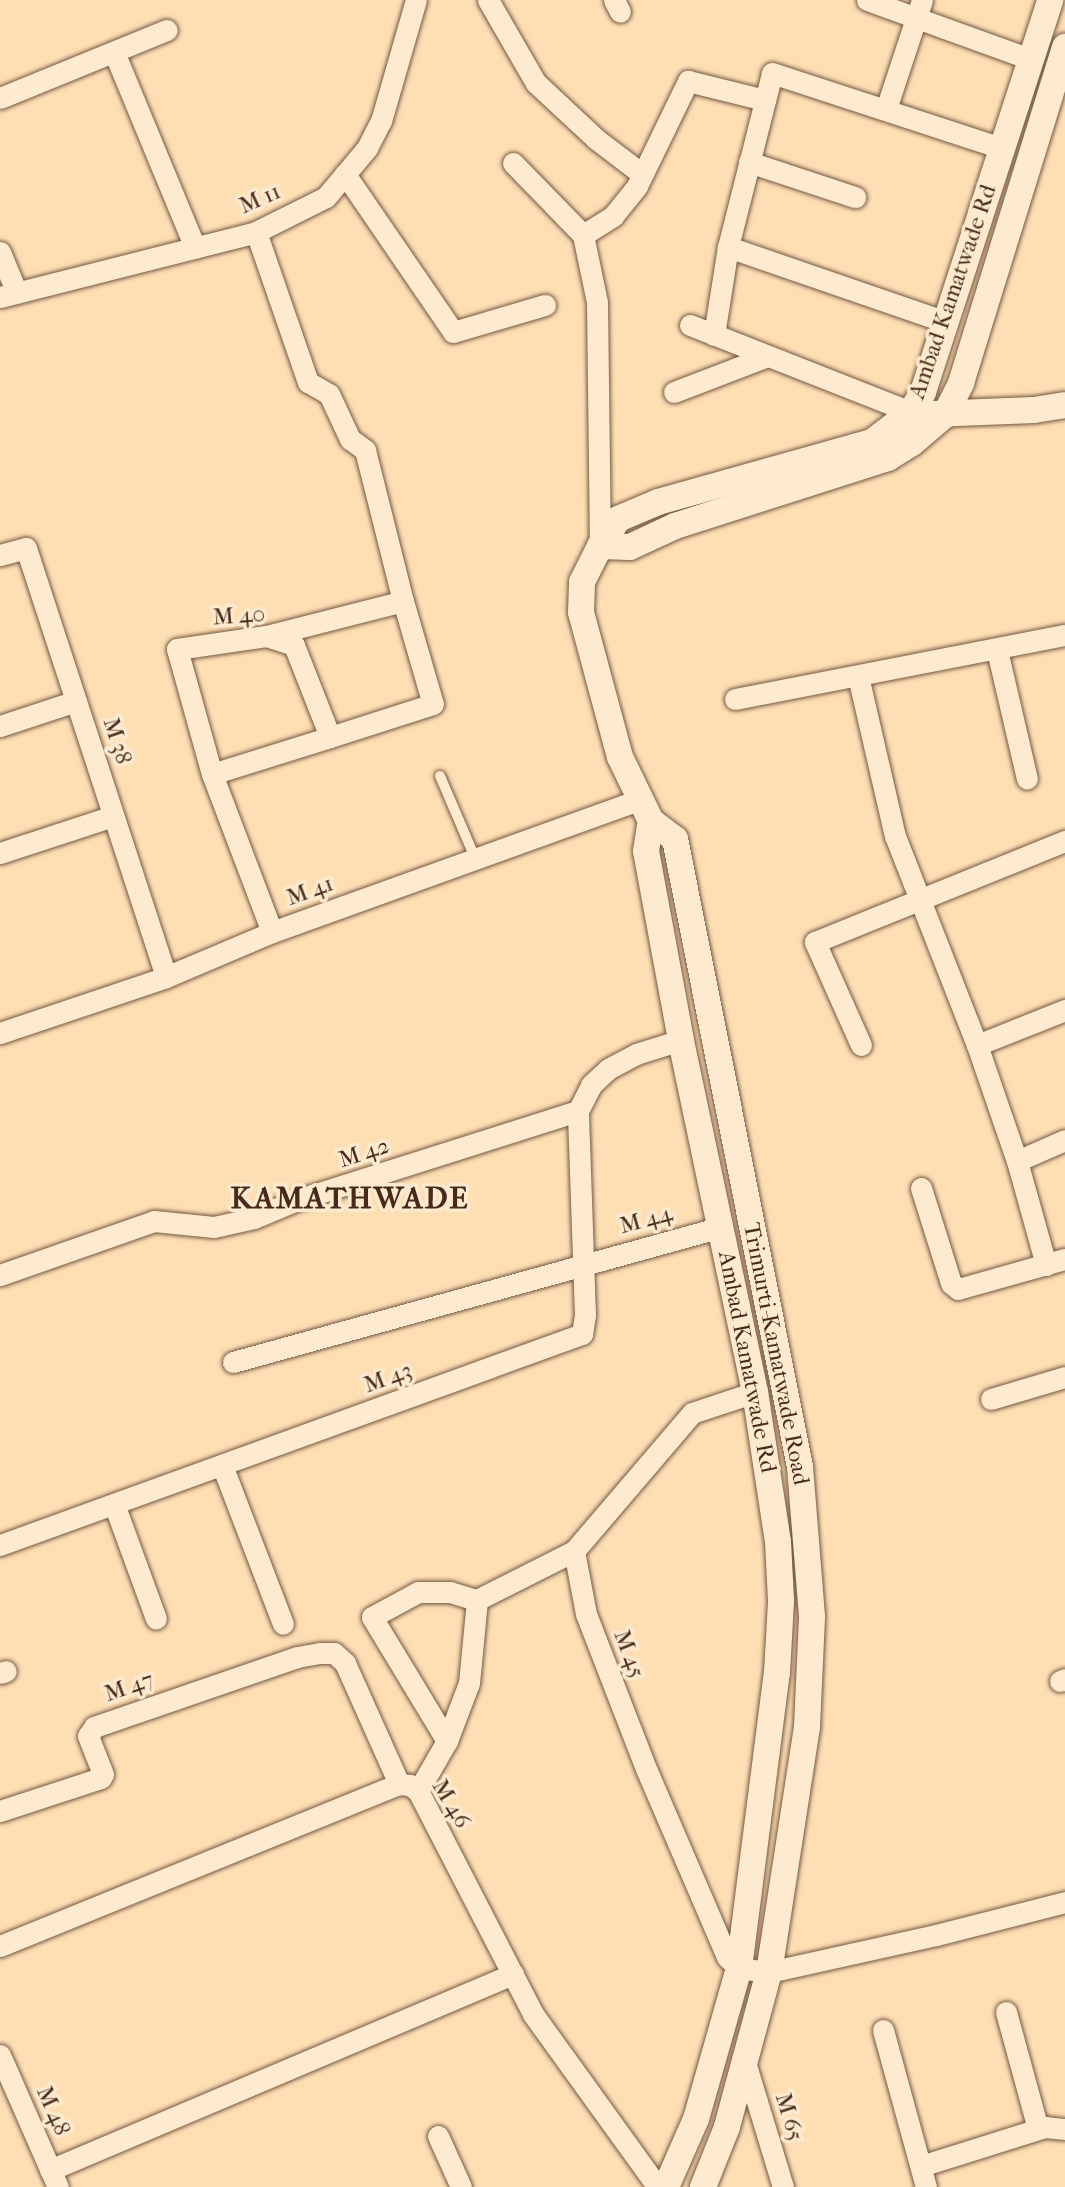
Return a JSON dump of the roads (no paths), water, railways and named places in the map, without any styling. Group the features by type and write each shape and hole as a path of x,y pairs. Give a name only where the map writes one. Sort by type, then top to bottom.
{"street":[{"name":"M 11","path":"8,295 256,232 326,197 367,149 381,121 416,0"},
{"path":"488,0 536,83 596,139 642,174"},
{"path":"867,0 919,9 1031,59"},
{"name":"Ambad Kamatwade Rd","path":"865,455 872,442 911,412 923,392 1050,0"},
{"path":"886,109 919,9"},
{"path":"0,98 167,30"},
{"name":"Ambad Kamatwade Rd","path":"666,2187 696,2119 739,1968 774,1700 780,1601 777,1530 755,1392 681,1040 646,850 645,811 620,757 581,612 582,582 600,546 618,520 658,502 912,443 945,415 961,383 1065,47"},
{"path":"114,52 195,247"},
{"path":"714,335 727,247 772,73 1002,148"},
{"path":"583,235 613,216 642,174 688,81 765,100"},
{"path":"749,162 855,197"},
{"path":"513,163 583,235 597,302 600,546"},
{"path":"345,174 453,332 545,305"},
{"path":"212,774 433,704 403,601 365,450 350,439 329,394 308,382 256,232"},
{"path":"727,247 946,322"},
{"path":"0,253 8,295"},
{"path":"690,325 765,357 911,412 945,415 1034,410 1065,405"},
{"path":"674,392 765,357"},
{"name":"M 38","path":"1,552 26,548 166,977"},
{"path":"266,636 403,601"},
{"path":"735,699 1065,635"},
{"name":"M 40","path":"272,932 212,774 177,649 266,636 294,645 330,737"},
{"path":"997,650 1027,779"},
{"path":"858,677 895,836 1056,1262 963,1290 954,1287 921,1188"},
{"path":"0,726 76,701"},
{"name":"M 41","path":"0,1033 166,977 272,932 476,860 645,811"},
{"name":"Trimurti-Kamatwade Road","path":"645,811 675,839 800,1467 808,1544 813,1660 807,1727 769,1972 727,2127 703,2187"},
{"path":"0,853 113,816"},
{"path":"861,1045 815,942 1065,841"},
{"path":"976,1045 1065,1010"},
{"path":"578,1111 591,1085 608,1069 636,1054 681,1040"},
{"name":"M 43","path":"0,1545 582,1334 585,1326 584,1264 578,1111"},
{"name":"M 42","path":"0,1275 154,1221 214,1227 254,1218 297,1200 578,1111"},
{"path":"1017,1161 1065,1140"},
{"name":"M 44","path":"233,1362 721,1227"},
{"path":"991,1399 1065,1377"},
{"path":"447,1741 372,1617 418,1592 450,1592 477,1600 574,1551 692,1413 755,1392"},
{"path":"222,1465 283,1624"},
{"path":"114,1504 156,1619"},
{"name":"M 45","path":"574,1551 586,1615 637,1747 718,1941 727,1956 739,1968"},
{"path":"408,1788 447,1741 469,1683 477,1600"},
{"name":"M 47","path":"0,1811 101,1778 103,1774 88,1736 94,1727 297,1657 334,1653 345,1663 408,1788"},
{"name":"M 46","path":"0,1946 408,1788 533,2014 658,2187"},
{"path":"739,1968 769,1972 936,1935 1065,1902"},
{"path":"54,2179 513,1975"},
{"path":"1006,2012 1038,2129"},
{"path":"883,2030 923,2177 1038,2129 1065,2129"},
{"name":"M 48","path":"1,2061 54,2179"},
{"name":"M 65","path":"745,2062 783,2187"},
{"path":"438,2136 461,2187"}],"lane":[{"path":"440,776 476,860"}],"district":[{"name":"KAMATHWADE","path":"350,1199"}]}
